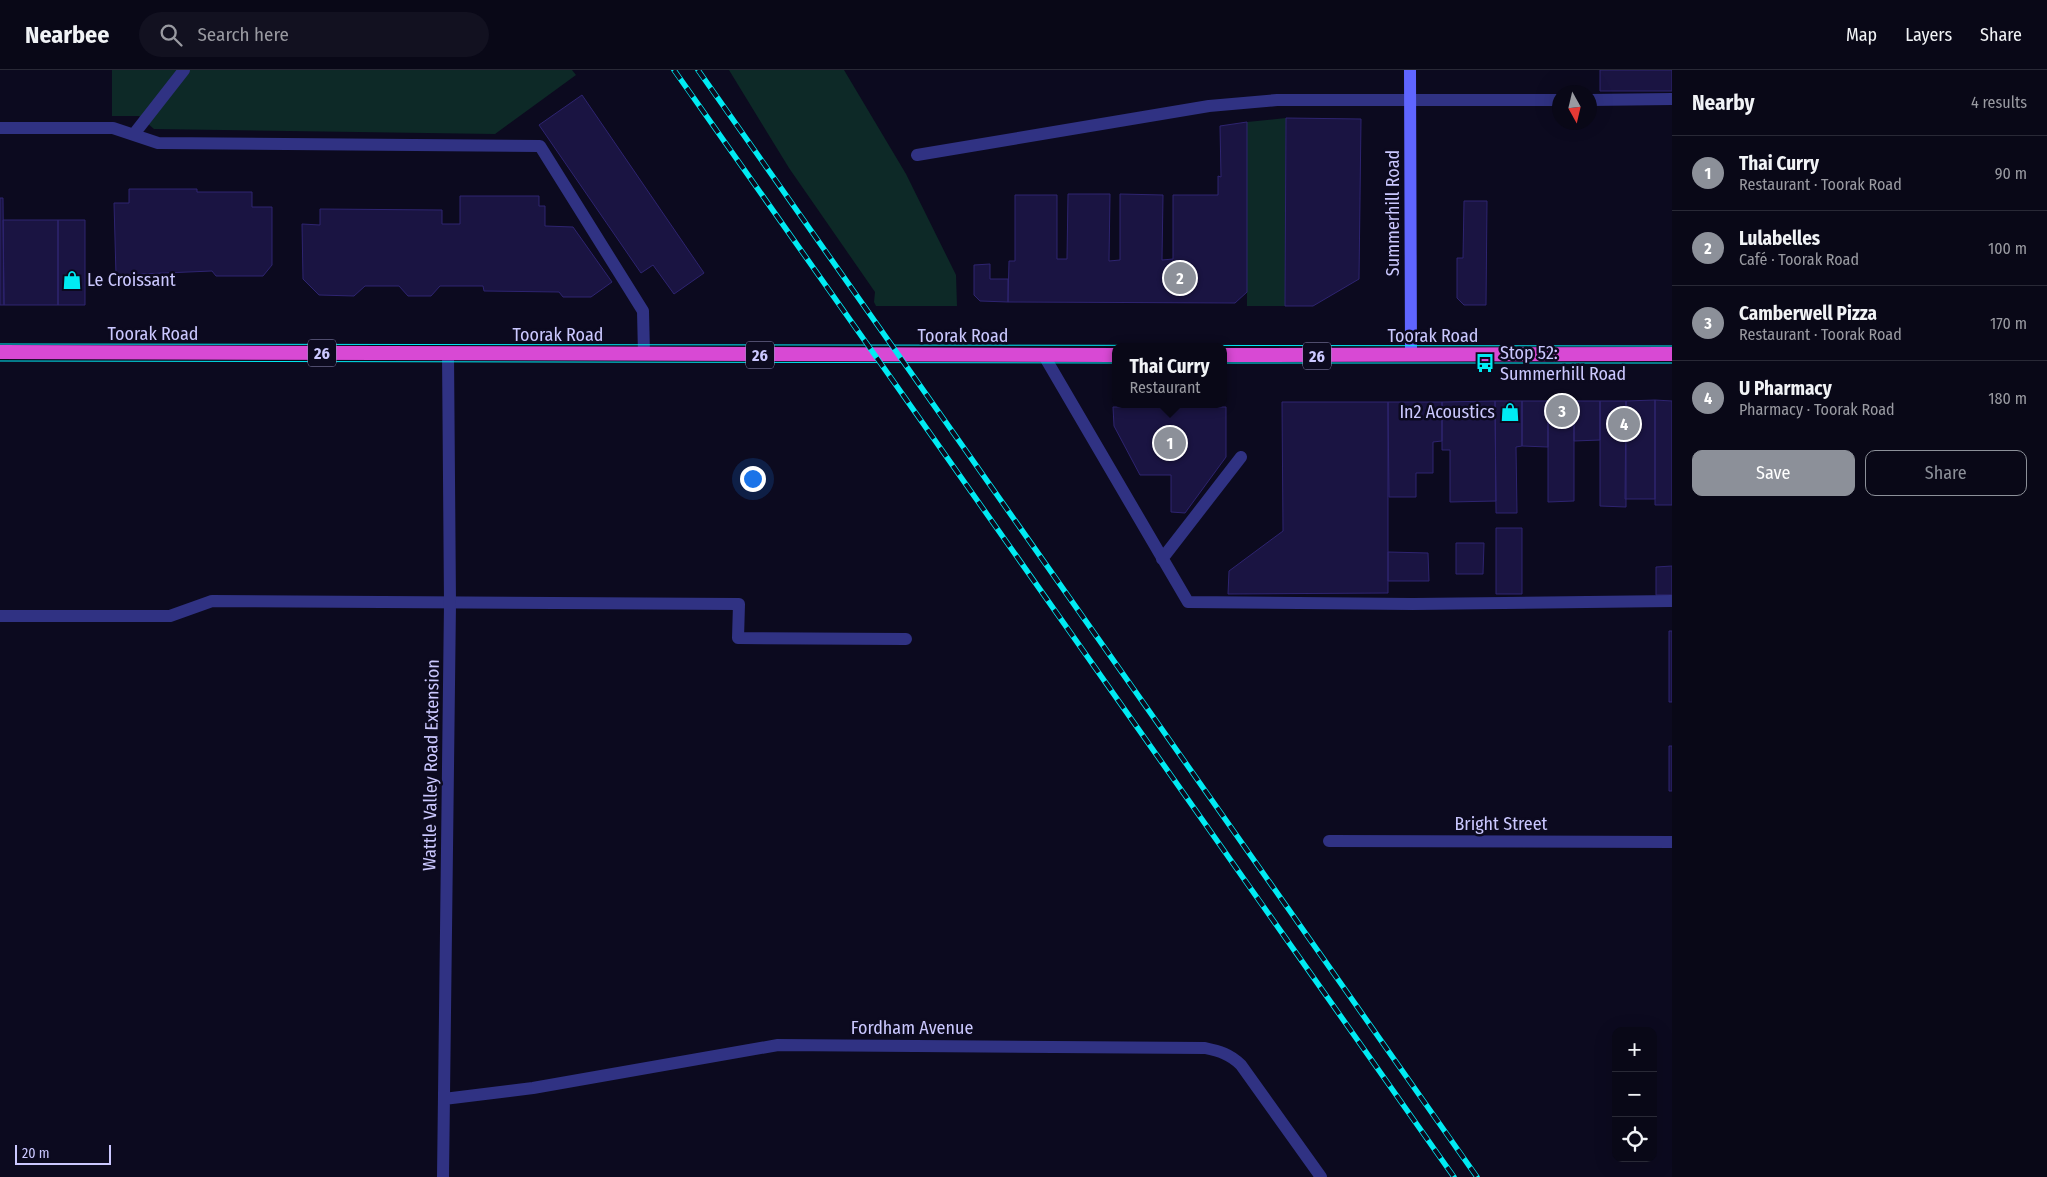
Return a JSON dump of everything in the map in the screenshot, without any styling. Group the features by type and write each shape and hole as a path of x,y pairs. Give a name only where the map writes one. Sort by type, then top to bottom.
{"highway":[{"name":"Toorak Road","path":"0,352 1112,355"},
{"name":"Toorak Road","path":"1227,356 1672,354"}],"main road":[{"name":"Summerhill Road","path":"1410,70 1411,355"}],"street":[{"path":"134,134 184,70"},
{"path":"918,155 1209,106 1288,99 1552,100"},
{"path":"1597,100 1672,99"},
{"path":"0,128 113,128 158,143 540,146 643,311 644,354"},
{"name":"Wattle Valley Road Extension","path":"443,1177 450,603 448,354"},
{"path":"1043,354 1188,602 1414,604 1672,601"},
{"path":"1162,559 1241,457"},
{"path":"0,616 170,616 212,601 739,604 738,638 906,639"},
{"name":"Bright Street","path":"1329,841 1672,842"},
{"name":"Fordham Avenue","path":"444,1098 533,1088 778,1045 1205,1048 1220,1051 1233,1057 1241,1065 1321,1177"}],"green space":[{"path":"112,70 572,70 576,75 495,134 154,129 139,116 112,116"},
{"path":"729,70 844,70 906,174 956,275 957,306 876,306 874,302 875,292 789,168"},
{"path":"1286,118 1285,306 1247,306 1247,122"}],"building":[{"path":"1600,70 1672,70 1672,91 1600,91"},
{"path":"582,95 704,273 674,294 653,265 641,273 539,125"},
{"path":"1286,118 1361,119 1359,279 1313,306 1285,306"},
{"path":"1247,122 1247,292 1235,303 1008,302 1009,261 1015,261 1015,195 1057,195 1057,259 1067,259 1068,194 1110,194 1109,261 1120,260 1120,194 1163,195 1162,260 1173,259 1173,195 1218,195 1218,176 1221,177 1220,126"},
{"path":"129,189 197,189 197,192 252,192 252,207 272,207 272,265 263,276 216,276 212,271 116,275 114,203 129,203"},
{"path":"460,196 539,196 539,206 545,206 545,226 573,227 612,282 591,297 563,297 559,292 484,291 483,286 440,286 431,296 408,296 399,286 365,286 354,296 319,295 303,279 302,224 320,225 320,209 442,210 442,224 460,224"},
{"path":"0,198 3,198 4,305 0,305"},
{"path":"1464,201 1487,201 1486,305 1464,305 1457,298 1457,258 1463,258"},
{"path":"3,220 58,220 58,305 4,305"},
{"path":"58,220 85,220 85,305 58,305"},
{"path":"990,264 990,279 1008,279 1008,302 980,301 974,295 974,265"},
{"path":"1655,400 1655,499 1625,499 1626,401"},
{"path":"1655,400 1672,401 1672,505 1655,505"},
{"path":"1495,401 1496,501 1450,502 1450,450 1442,450 1442,402"},
{"path":"1495,401 1522,401 1522,446 1516,447 1517,513 1496,513"},
{"path":"1522,401 1548,401 1548,447 1522,446"},
{"path":"1548,401 1574,401 1574,501 1548,502"},
{"path":"1574,401 1600,401 1600,440 1574,441"},
{"path":"1600,401 1626,401 1626,507 1600,506"},
{"path":"1282,402 1388,402 1388,593 1228,594 1229,571 1283,531"},
{"path":"1388,402 1442,402 1442,441 1433,442 1433,473 1416,473 1416,497 1389,497"},
{"path":"1113,408 1226,408 1226,457 1185,513 1171,512 1171,475 1140,475 1114,426"},
{"path":"1496,528 1522,528 1522,594 1496,594"},
{"path":"1456,543 1484,543 1483,574 1456,574"},
{"path":"1388,552 1428,553 1429,581 1388,581"},
{"path":"1672,566 1672,595 1656,595 1656,567"},
{"path":"1669,631 1672,631 1672,702 1669,702"},
{"path":"1669,746 1672,746 1672,791 1669,791"}],"tram line":[{"path":"0,344 1112,345"},
{"path":"1227,345 1672,346"},
{"path":"0,361 1112,363"},
{"path":"1227,363 1672,363"}],"railway":[{"path":"674,70 1454,1177"},
{"path":"698,70 1477,1177"}],"place":[{"name":"Lulabelles","path":"1180,278"},
{"name":"Le Croissant","path":"72,280"},
{"name":"Stop 52: Summerhill Road","path":"1485,363"},
{"name":"Camberwell Pizza","path":"1562,411"},
{"name":"In2 Acoustics","path":"1510,412"},
{"name":"U Pharmacy","path":"1624,424"},
{"name":"Thai Curry","path":"1170,443"}]}
